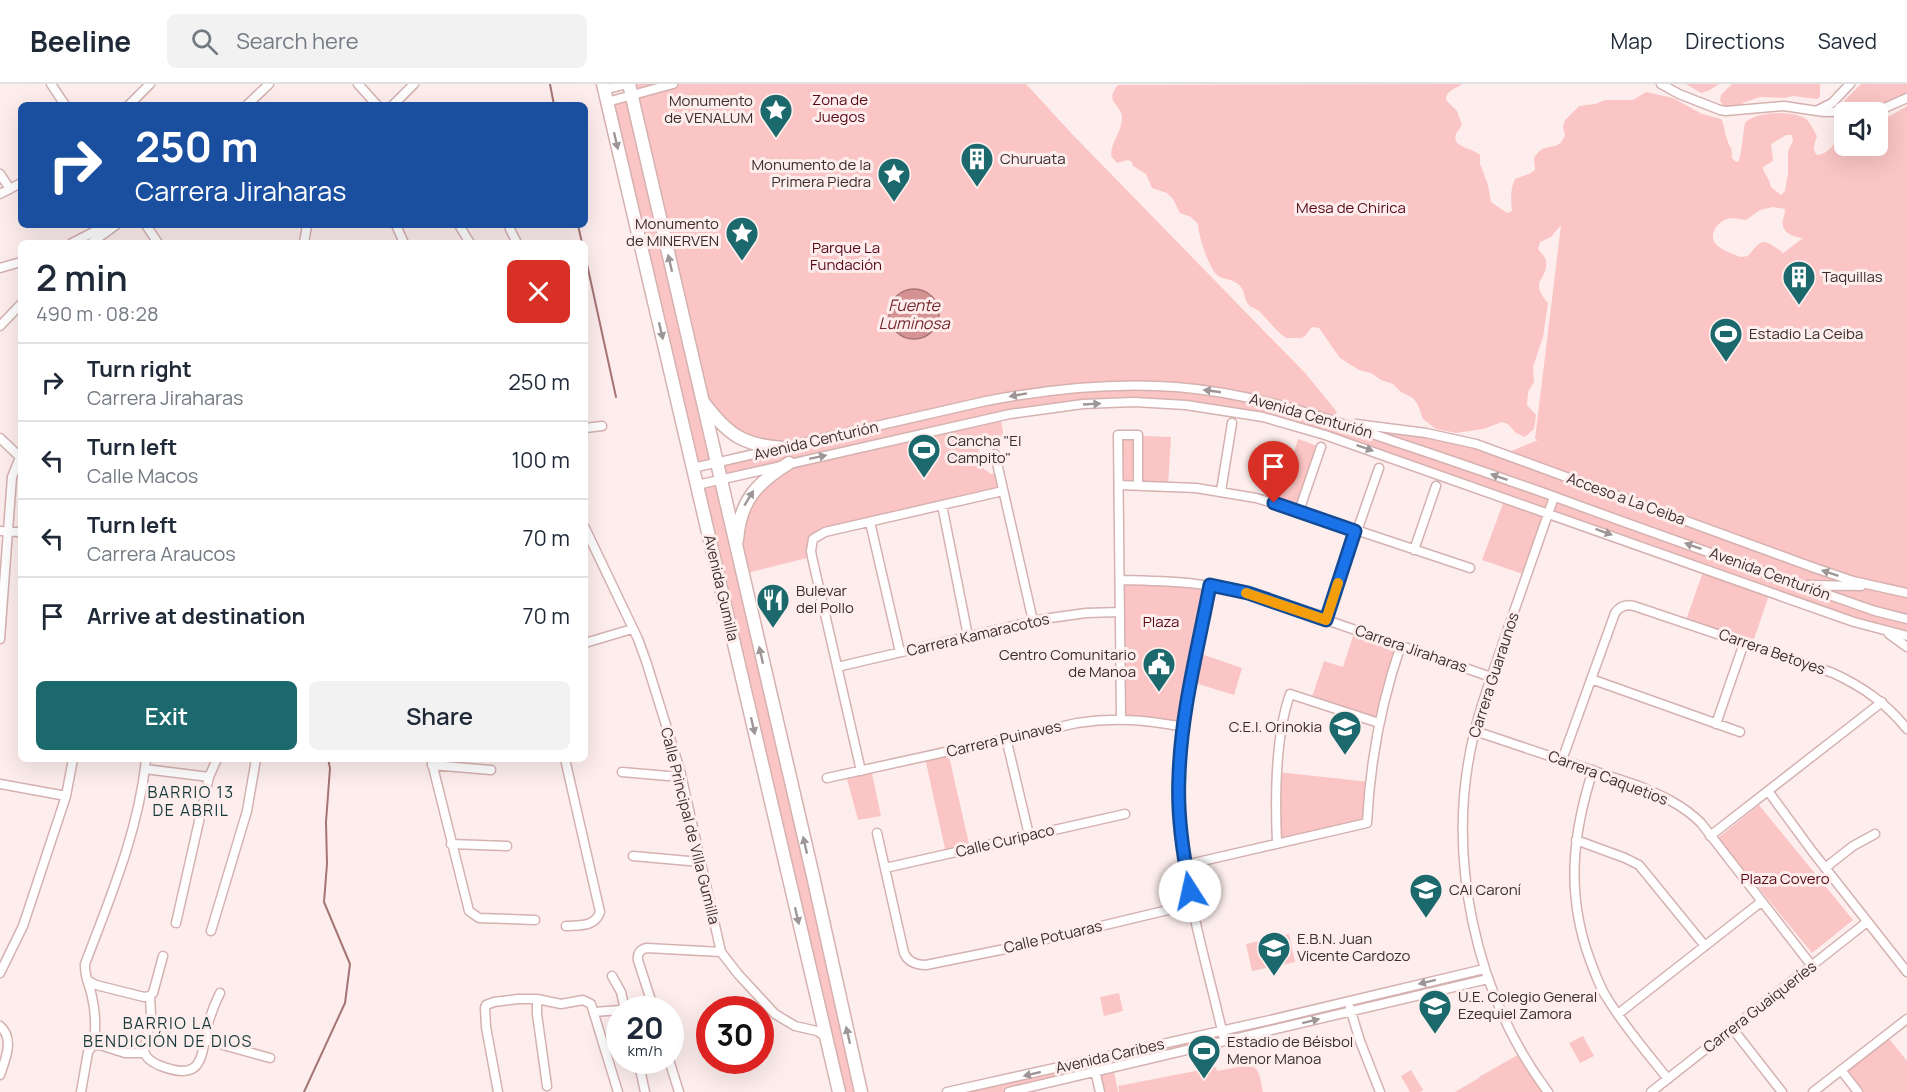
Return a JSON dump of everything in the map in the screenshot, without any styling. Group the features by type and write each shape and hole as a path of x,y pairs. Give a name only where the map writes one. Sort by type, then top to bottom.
{"main road":[{"name":"Avenida Gumilla","path":"629,88 861,1092"},
{"name":"Avenida Gumilla","path":"605,92 839,1092"},
{"path":"702,400 723,426 736,437 761,446 785,448"},
{"path":"737,550 741,517 750,495 769,477 789,463"}],"street":[{"path":"51,84 63,102"},
{"path":"132,102 150,84"},
{"path":"250,102 270,84"},
{"path":"358,84 374,102"},
{"path":"396,102 414,84"},
{"path":"605,92 673,84"},
{"path":"1661,84 1679,94 1720,110 1735,111 1784,106 1824,112 1874,111 1907,98"},
{"path":"1818,110 1832,103 1850,84"},
{"path":"0,174 10,189"},
{"path":"0,194 18,185"},
{"path":"78,240 101,228"},
{"path":"95,240 112,228"},
{"path":"510,229 516,240"},
{"path":"0,268 18,263"},
{"path":"0,326 18,307"},
{"name":"Avenida Centurión","path":"693,468 986,401 1065,388 1118,385 1176,387 1244,396 1287,406 1341,423 1875,611 1907,619"},
{"name":"Avenida Centurión","path":"697,485 1030,410 1083,404 1157,403 1239,412 1288,423 1404,461 1883,631 1907,636"},
{"path":"1221,491 1232,423"},
{"name":"Acceso a La Ceiba","path":"1341,423 1399,429 1476,444 1820,570 1873,586 1907,593"},
{"path":"588,428 602,426"},
{"path":"1121,719 1118,435 1138,435 1138,485"},
{"path":"0,438 18,456"},
{"path":"1299,511 1321,447"},
{"path":"995,454 1033,621"},
{"path":"0,639 4,532 12,477 18,463"},
{"path":"1326,620 1379,468"},
{"path":"1119,485 1172,486 1221,491 1256,498 1470,568"},
{"path":"1414,550 1436,486"},
{"path":"861,771 812,557 813,539 825,532 1003,491"},
{"name":"Carrera Guaraunos","path":"1548,1092 1509,1030 1484,969 1471,908 1464,855 1468,761 1475,730 1491,677 1554,497"},
{"path":"942,506 968,636"},
{"path":"870,522 900,652"},
{"name":"Calle Principal de Villa Gumilla","path":"588,534 646,662 681,776 721,952 744,981 776,1014 795,1026 817,1031 826,1037"},
{"name":"Carrera Jiraharas","path":"1120,580 1174,581 1210,585 1255,596 1491,677"},
{"path":"1800,584 1873,586"},
{"path":"1210,585 1184,727 1179,762 1179,792 1180,822 1192,904 1224,1041"},
{"name":"Carrera Betoyes","path":"1591,679 1615,613 1622,606 1634,606 1833,673 1862,688 1882,702 1907,729"},
{"name":"Carrera Kamaracotos","path":"837,667 1033,621 1086,613 1120,612"},
{"path":"588,642 632,629"},
{"path":"1883,631 1907,647"},
{"path":"1716,724 1744,643"},
{"path":"1185,865 1367,822 1372,760 1378,723 1401,645"},
{"path":"1562,760 1591,679 1740,732"},
{"path":"1277,843 1276,800 1279,761 1283,721 1290,694 1378,723"},
{"path":"1710,836 1882,702"},
{"name":"Carrera Puinaves","path":"827,778 1077,723 1121,719 1144,720 1184,727"},
{"name":"Carrera Caquetios","path":"1475,730 1639,786 1675,803 1695,817 1812,966"},
{"path":"1006,738 1029,835"},
{"path":"0,973 23,926 66,796 72,762"},
{"path":"81,1092 88,1052 94,1045 96,1020 85,964 120,869 139,804 146,762"},
{"path":"176,922 209,777 216,762"},
{"path":"211,931 248,811 256,762"},
{"path":"491,770 431,762 467,907 479,918 535,920"},
{"path":"566,762 600,912 598,919 593,922 566,926"},
{"path":"145,769 209,777"},
{"path":"1593,770 1576,840 1575,906 1580,931 1598,982 1607,999 1668,1079"},
{"path":"622,772 681,776"},
{"path":"0,784 66,796"},
{"path":"1768,791 1907,972"},
{"name":"Calle Curipaco","path":"885,868 1125,814"},
{"path":"877,833 885,868"},
{"path":"1825,868 1853,846 1875,834"},
{"path":"1576,840 1639,865 1705,946"},
{"path":"451,844 507,846"},
{"path":"633,856 700,862"},
{"name":"Calle Potuaras","path":"885,868 904,953 913,963 921,965 934,964 1192,904"},
{"path":"1618,1014 1761,902"},
{"name":"Carrera Guaiqueríes","path":"1652,1092 1867,922"},
{"path":"650,996 638,960 642,950 647,948 721,952"},
{"path":"163,956 153,993 150,996 150,1015 144,1053 146,1058 163,1066 180,1070 198,1065 212,1012 220,993"},
{"name":"Avenida Caribes","path":"946,1092 1222,1031 1484,969"},
{"path":"612,976 622,996"},
{"name":"Avenida Caribes","path":"1009,1092 1488,979"},
{"path":"87,980 96,985 144,997 150,996"},
{"path":"537,999 547,1086"},
{"path":"498,1092 486,1027 484,1010 486,1005 508,1000 537,999 561,1004 586,1000 591,1004 618,1092"},
{"path":"1349,1001 1360,1041 1380,1092"},
{"path":"594,1012 606,1011"},
{"path":"804,1028 814,1024 820,1011"},
{"path":"1814,1092 1907,1018"},
{"path":"0,1026 4,1029 8,1048 0,1075"},
{"path":"1732,1028 1782,1092"},
{"path":"205,1040 270,1058"},
{"path":"94,1045 119,1052 144,1053"},
{"path":"1093,1060 1100,1092"},
{"path":"1841,1070 1858,1092"},
{"path":"641,1074 645,1092"},
{"path":"674,1074 680,1092"}],"green space":[{"path":"629,84 1026,84 1306,374 1337,412 1333,419 1341,423 1390,428 1504,454 1538,440 1535,439 1561,225 1551,237 1540,242 1538,249 1546,262 1539,285 1548,303 1543,337 1533,367 1534,382 1528,392 1527,405 1536,415 1534,429 1525,437 1502,422 1483,429 1456,433 1436,429 1423,419 1413,398 1401,392 1393,384 1359,370 1340,358 1319,328 1312,327 1301,338 1286,338 1260,312 1248,304 1238,284 1217,275 1205,251 1198,224 1191,217 1180,213 1167,193 1152,188 1146,174 1133,166 1132,162 1128,160 1117,163 1111,156 1122,119 1122,114 1112,96 1118,85 1462,84 1449,92 1446,97 1446,100 1457,111 1462,125 1455,139 1460,145 1480,155 1480,164 1488,185 1491,202 1507,213 1512,211 1511,199 1515,179 1535,170 1534,158 1540,151 1557,145 1563,140 1565,120 1579,106 1605,100 1633,100 1646,92 1673,98 1702,114 1721,119 1732,158 1736,162 1740,157 1745,123 1757,116 1774,113 1792,114 1806,119 1817,136 1814,148 1817,155 1827,151 1834,144 1834,156 1888,156 1888,116 1907,106 1907,647 1883,631 1770,592 1752,645 1685,623 1704,569 1548,512 1526,575 1482,560 1505,498 1263,417 1134,402 1000,416 1004,436 977,442 984,469 991,474 998,472 1002,490 818,534 811,557 743,574 737,550 745,507 789,464 720,480 716,463 782,448 750,443 702,400","holes":["1786,135 1792,135 1793,141 1788,151 1785,191 1781,195 1771,187 1763,167 1773,161 1771,144","1773,207 1785,209 1783,227 1791,235 1803,238 1782,254 1770,244 1763,242 1748,256 1741,257 1720,248 1714,240 1715,229 1727,219 1746,220 1760,210"]},
{"path":"1686,84 1719,84 1701,93"},
{"path":"1732,84 1820,84 1820,97 1817,99 1793,96 1760,97 1736,108 1724,106 1720,101 1721,95"},
{"path":"1861,84 1907,84 1907,94 1887,102 1844,102"},
{"path":"631,96 715,462 694,467 608,102"},
{"path":"1118,435 1171,437 1168,486 1119,485"},
{"path":"1298,439 1320,447 1299,510 1278,504"},
{"path":"719,481 860,1092 841,1092 698,486"},
{"name":"Plaza","path":"1120,580 1210,585 1184,727 1121,719"},
{"path":"1355,630 1401,645 1379,723 1311,700 1324,661 1343,667"},
{"path":"1198,653 1242,668 1234,695 1192,682"},
{"path":"948,752 970,848 946,853 925,758"},
{"path":"871,769 881,816 858,820 846,775"},
{"path":"1278,772 1370,782 1367,823 1277,843"},
{"name":"Plaza Covero","path":"1759,805 1853,920 1812,953 1718,838"},
{"path":"1289,934 1295,962 1252,971 1246,944"},
{"path":"1484,969 1488,979 1113,1067 1118,1092 1100,1092 1095,1072 1009,1092 947,1092"},
{"path":"1119,993 1123,1011 1104,1016 1100,997"},
{"path":"1886,1035 1907,1061 1907,1092 1858,1092 1841,1070"},
{"path":"1583,1036 1594,1056 1580,1063 1569,1043"},
{"path":"1523,1052 1548,1092 1455,1092 1479,1077"},
{"name":"Estadio de Béisbol Menor Manoa","path":"1248,1065 1258,1071 1263,1092 1119,1092 1118,1086 1216,1067 1217,1071"},
{"path":"1411,1070 1423,1090 1420,1092 1410,1092 1401,1076"}],"water":[{"name":"Fuente Luminosa","path":"909,289 919,289 932,296 939,309 939,319 932,332 919,339 909,339 900,335 893,328 889,319 889,309 893,300 900,293"}],"waterway":[{"path":"550,84 553,102"},
{"path":"579,228 581,240"},
{"path":"588,269 616,397"},
{"path":"304,1092 345,1003 350,964 324,902 329,762"}],"slow traffic":[{"path":"1246,593 1326,620 1338,583"}],"place":[{"name":"Monumento de VENALUM","path":"776,139"},
{"name":"Churuata","path":"977,188"},
{"name":"Monumento de la Primera Piedra","path":"894,203"},
{"name":"Monumento de MINERVEN","path":"742,262"},
{"name":"Taquillas","path":"1799,306"},
{"name":"Estadio La Ceiba","path":"1726,363"},
{"name":"Cancha \"El Campito\"","path":"924,479"},
{"name":"Bulevar del Pollo","path":"773,629"},
{"name":"Centro Comunitario de Manoa","path":"1159,693"},
{"name":"C.E.I. Orinokia","path":"1345,756"},
{"name":"CAI Caroní","path":"1426,919"},
{"name":"E.B.N. Juan Vicente Cardozo","path":"1274,977"},
{"name":"U.E. Colegio General Ezequiel Zamora","path":"1435,1035"},
{"name":"Estadio de Béisbol Menor Manoa","path":"1204,1080"}],"district":[{"name":"BARRIO 13 DE ABRIL","path":"191,801"},
{"name":"BARRIO LA BENDICIÓN DE DIOS","path":"168,1032"}],"route":[{"path":"1190,891 1180,822 1179,762 1210,585 1248,593 1326,620 1355,531 1274,503"}],"park label":[{"name":"Zona de Juegos","path":"840,108"},
{"name":"Mesa de Chirica","path":"1351,208"},
{"name":"Parque La Fundación","path":"846,256"}]}
